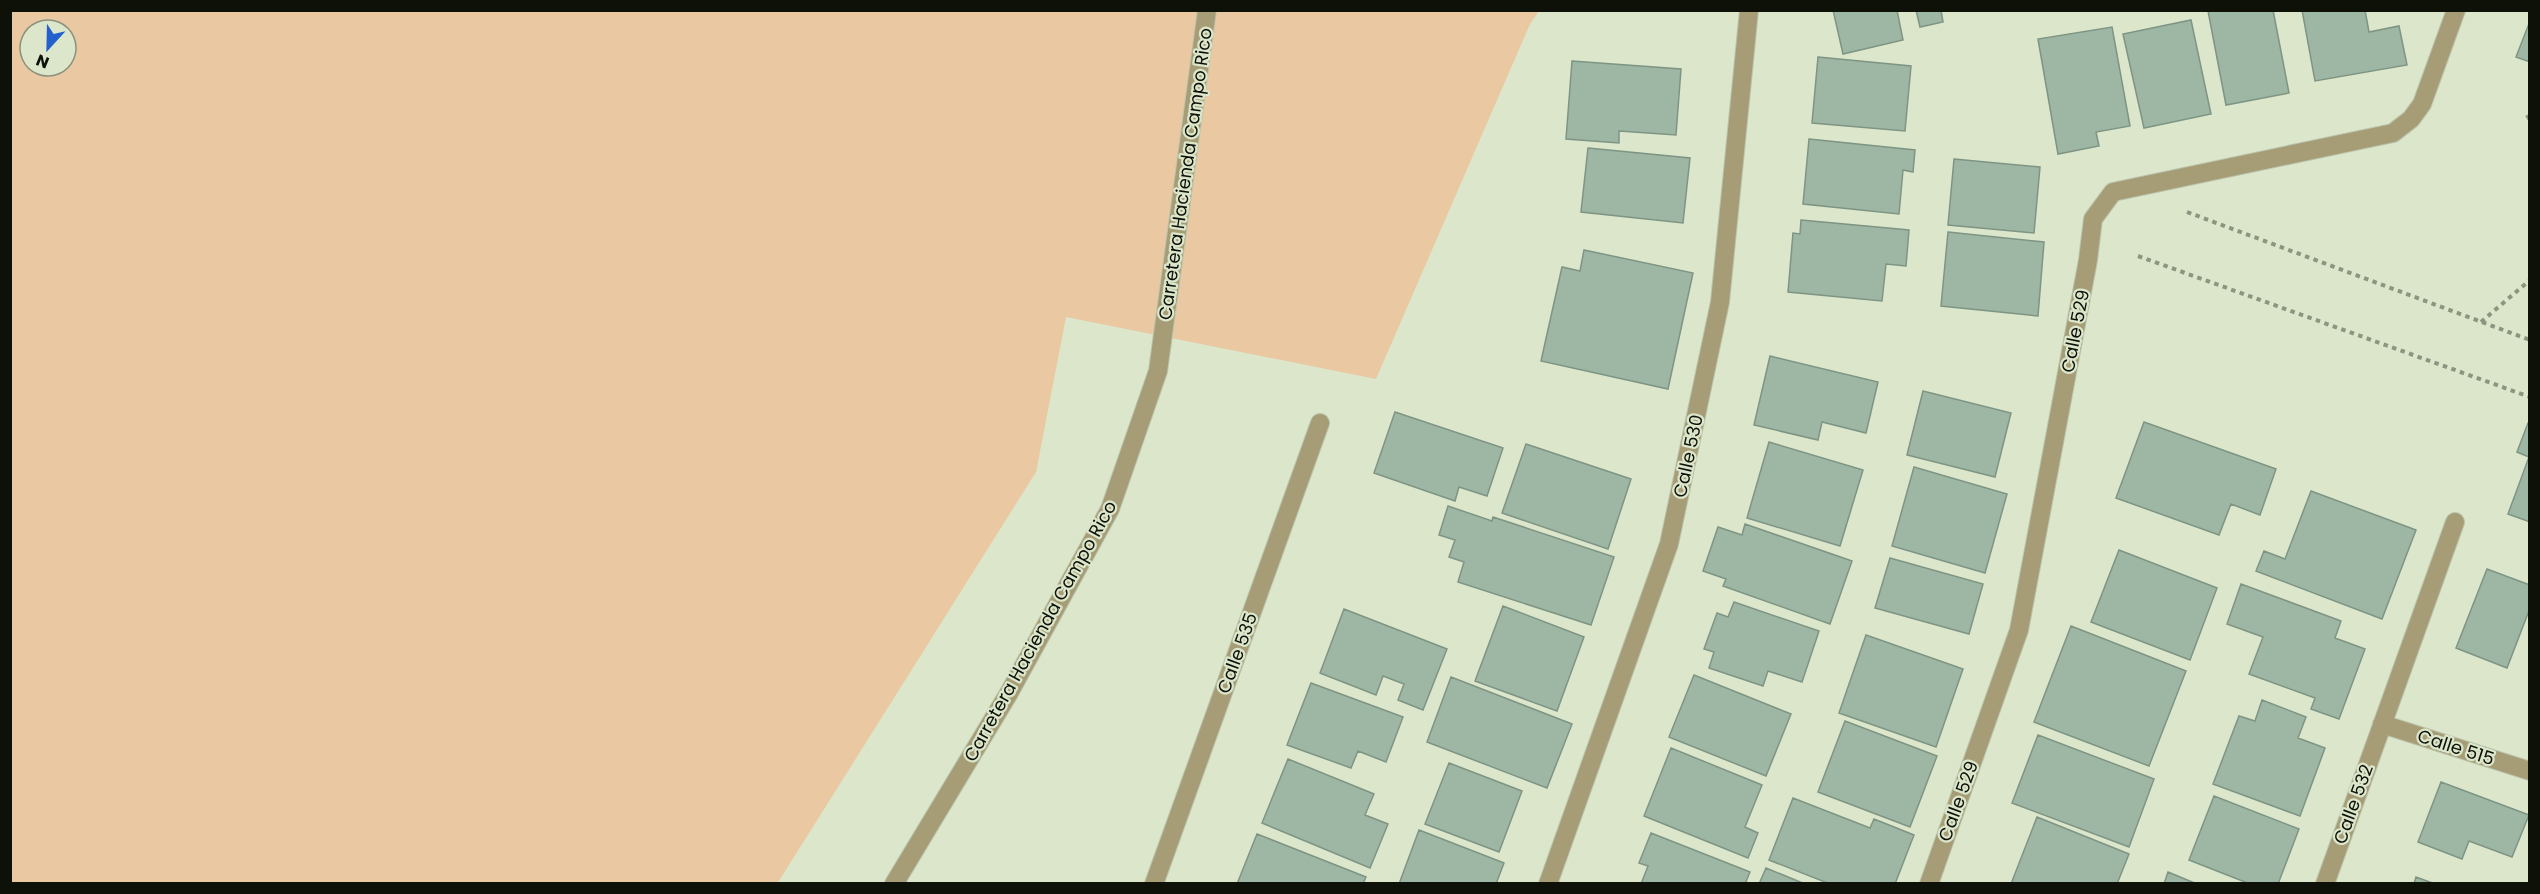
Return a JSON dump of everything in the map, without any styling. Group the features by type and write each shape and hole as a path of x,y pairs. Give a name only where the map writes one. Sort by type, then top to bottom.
{"street":[{"name":"Carretera Hacienda Campo Rico","path":"894,884 1009,693 1110,509 1158,371 1207,10"},
{"name":"Calle 530","path":"1548,884 1670,544 1720,302 1749,10"},
{"name":"Calle 529","path":"1929,884 2019,630 2088,260 2093,219 2113,192 2393,133 2411,119 2422,104 2456,10"},
{"name":"Calle 535","path":"1154,884 1320,423"},
{"name":"Calle 532","path":"2325,884 2455,522"},
{"name":"Calle 515","path":"2382,724 2529,771"}],"path":[{"path":"2187,212 2529,340"},
{"path":"2138,256 2529,398"},
{"path":"2481,322 2529,280"}],"shaded area":[{"path":"10,11 1539,11 1530,24 1376,379 1066,317 1036,472 777,884 11,883"}],"building":[{"path":"1833,10 1897,10 1903,40 1843,54"},
{"path":"1916,10 1941,10 1943,22 1920,27"},
{"path":"2273,10 2289,93 2226,105 2208,11"},
{"path":"2302,10 2365,10 2369,32 2399,26 2407,65 2315,81"},
{"path":"2191,20 2211,114 2144,128 2123,34"},
{"path":"2530,21 2530,62 2516,57"},
{"path":"2112,27 2130,126 2096,132 2099,146 2058,154 2038,39"},
{"path":"1818,57 1911,66 1905,131 1812,123"},
{"path":"1572,61 1681,69 1676,135 1619,131 1619,143 1566,139"},
{"path":"1809,139 1915,150 1913,172 1903,170 1899,214 1803,204"},
{"path":"1588,148 1690,158 1683,223 1581,212"},
{"path":"1954,159 2040,167 2034,233 1948,225"},
{"path":"1801,220 1909,230 1906,266 1886,264 1882,301 1788,292 1793,233 1800,234"},
{"path":"1948,232 2044,242 2038,316 1941,306"},
{"path":"1584,250 1693,273 1668,389 1541,361 1562,267 1580,271"},
{"path":"1770,356 1878,382 1866,433 1822,422 1818,440 1754,425"},
{"path":"1923,391 2011,413 1995,477 1907,455"},
{"path":"1395,412 1503,448 1487,496 1459,487 1455,501 1374,473"},
{"path":"2144,422 2276,469 2260,515 2231,504 2219,535 2116,498"},
{"path":"2528,423 2530,423 2530,522 2508,514 2529,457 2517,452"},
{"path":"1769,442 1863,470 1840,546 1747,518"},
{"path":"1526,444 1631,479 1608,549 1502,513"},
{"path":"1914,467 2007,494 1985,573 1892,546"},
{"path":"2311,491 2416,530 2382,619 2256,571 2264,551 2285,559"},
{"path":"1448,506 1492,521 1493,517 1614,557 1591,625 1458,582 1464,562 1449,557 1455,540 1439,535"},
{"path":"1745,524 1852,561 1830,624 1723,586 1726,579 1703,571 1718,527 1742,535"},
{"path":"2119,550 2217,588 2190,660 2091,622"},
{"path":"1890,558 1983,584 1969,634 1875,608"},
{"path":"2487,569 2530,585 2530,608 2507,668 2456,648"},
{"path":"2241,584 2341,621 2335,638 2365,649 2339,719 2311,709 2315,698 2249,674 2263,637 2227,624"},
{"path":"1734,602 1819,631 1802,682 1768,671 1763,686 1709,668 1714,652 1704,649 1717,613 1728,617"},
{"path":"1503,606 1584,637 1557,711 1475,681"},
{"path":"1344,609 1447,649 1423,710 1398,700 1404,684 1383,676 1376,695 1320,673"},
{"path":"2071,626 2186,671 2149,766 2034,722"},
{"path":"1866,635 1963,669 1936,747 1839,713"},
{"path":"1694,675 1791,714 1766,776 1669,737"},
{"path":"1451,677 1572,724 1547,788 1427,742"},
{"path":"1311,683 1403,717 1386,762 1358,751 1351,768 1287,745"},
{"path":"2262,700 2306,717 2298,738 2325,748 2300,816 2213,784 2239,716 2255,721"},
{"path":"1845,721 1937,756 1910,827 1818,792"},
{"path":"2038,735 2154,779 2129,847 2012,803"},
{"path":"1671,748 1762,785 1745,827 1758,833 1748,858 1644,816"},
{"path":"1288,759 1374,794 1365,815 1388,824 1370,868 1262,823"},
{"path":"1449,763 1522,791 1499,852 1425,824"},
{"path":"2441,782 2529,815 2512,857 2469,841 2462,859 2418,842"},
{"path":"2214,796 2299,829 2278,884 2250,884 2189,860"},
{"path":"1793,798 1870,828 1874,819 1914,835 1895,884 1830,884 1769,860"},
{"path":"2037,817 2129,854 2117,884 2011,884"},
{"path":"1419,830 1504,863 1496,884 1399,884"},
{"path":"1651,833 1750,872 1745,884 1641,884 1648,866 1639,863"},
{"path":"1257,834 1366,877 1363,884 1237,884"},
{"path":"1766,868 1805,884 1759,884"},
{"path":"2168,872 2197,884 2164,884"},
{"path":"2416,877 2435,884 2414,884"}]}
